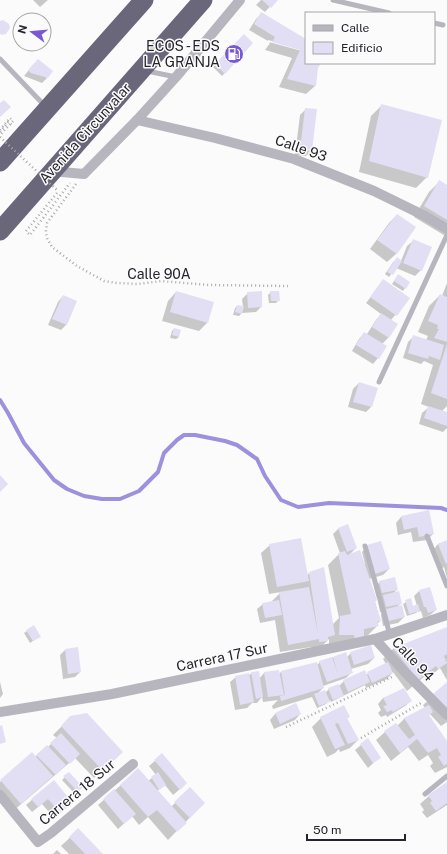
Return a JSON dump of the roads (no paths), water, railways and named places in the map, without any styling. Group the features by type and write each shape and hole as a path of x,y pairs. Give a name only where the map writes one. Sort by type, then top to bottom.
{"highway":[{"path":"0,162 144,0"},
{"name":"Avenida Circunvalar","path":"0,231 51,171 203,0"}],"street":[{"path":"51,171 81,174 137,120 176,77 235,2"},
{"name":"Calle 93","path":"137,120 215,138 294,159 374,191 425,216 447,229"},
{"name":"Carrera 17 Sur","path":"0,712 112,694 375,639 447,615"},
{"name":"Calle 94","path":"375,639 447,715"},
{"name":"Carrera 18 Sur","path":"0,795 38,842 51,833 133,764"}],"lane":[{"path":"333,0 385,12"},
{"path":"435,23 443,25"},
{"path":"0,59 47,109"},
{"path":"142,70 176,77"},
{"path":"380,382 447,235"},
{"path":"428,536 447,586"},
{"path":"365,546 390,635"},
{"path":"425,794 447,776"}],"waterway":[{"path":"0,400 24,443 54,480 67,489 84,496 102,499 120,499 139,491 158,472 164,453 184,435 195,435 237,445 257,459 265,476 281,500 298,507 329,503 441,508 447,510"}],"place":[{"name":"ECOS - EDS LA GRANJA","path":"234,54"}]}
